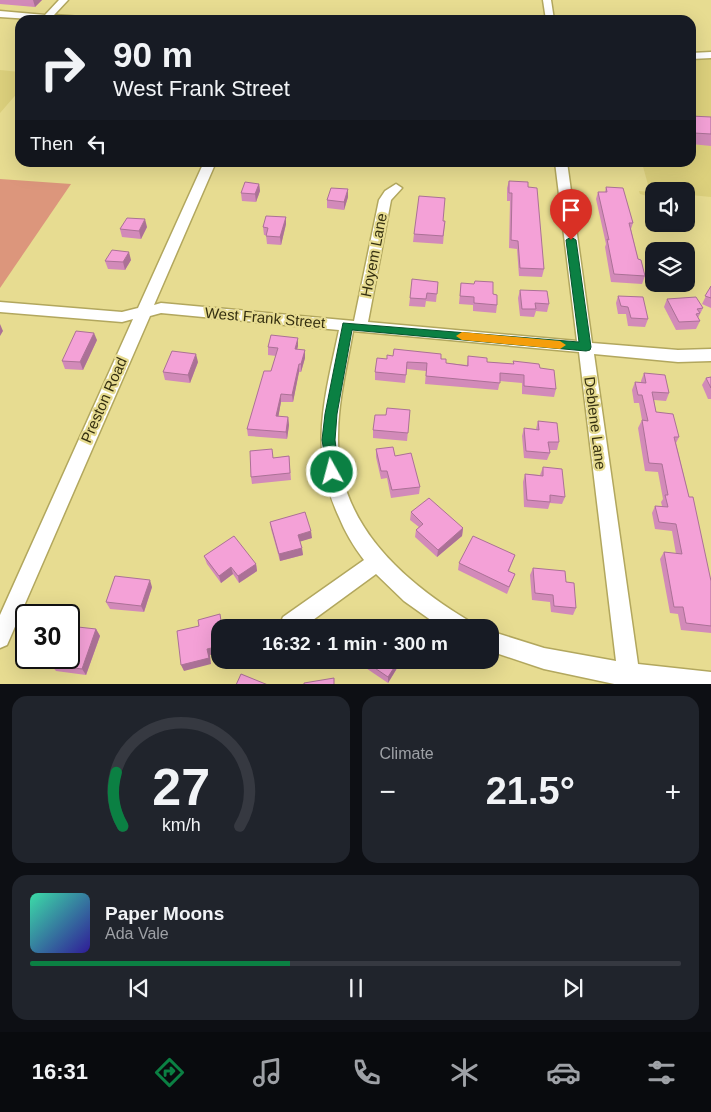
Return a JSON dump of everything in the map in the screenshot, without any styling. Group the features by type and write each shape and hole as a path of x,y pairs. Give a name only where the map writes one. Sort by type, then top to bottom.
{"street":[{"path":"50,15 64,0"},
{"path":"546,0 549,15"},
{"path":"0,14 16,15"},
{"path":"696,56 711,56"},
{"name":"Preston Road","path":"0,638 208,167"},
{"name":"Deblene Lane","path":"562,167 629,678"},
{"name":"Hoyem Lane","path":"396,188 389,194 386,200 331,414 329,440 332,472 341,506 357,536 377,562 415,597 445,619"},
{"name":"West Frank Street","path":"0,308 122,317 161,308 678,356 711,355"},
{"path":"297,619 377,562"},
{"path":"499,645 518,652 562,664 629,678 711,683"}],"shaded area":[{"path":"696,58 711,58 711,197 695,195 695,182 647,182 643,167 696,167"},
{"path":"0,70 15,72 15,96 0,113"},
{"path":"0,179 71,184 0,288"},
{"path":"639,191 645,192 645,195 640,194"}],"building":[{"path":"696,116 711,117 711,134 696,133"},
{"path":"509,181 528,182 528,187 537,188 544,269 520,268 518,241 511,240 512,193 509,193"},
{"path":"245,182 259,184 255,194 241,193"},
{"path":"606,187 623,188 633,223 629,223 638,259 641,260 645,276 614,274 607,239 609,240 598,192 607,192"},
{"path":"331,188 348,189 344,202 327,200"},
{"path":"419,196 445,198 443,236 414,234"},
{"path":"266,216 286,217 280,237 266,236 268,228 263,227"},
{"path":"127,218 145,219 139,231 120,229"},
{"path":"112,250 129,252 123,262 105,261"},
{"path":"412,279 438,282 437,294 427,293 426,299 410,298"},
{"path":"475,281 493,282 493,294 497,295 497,305 474,303 474,297 460,296 461,283 474,284"},
{"path":"711,286 711,298 705,296"},
{"path":"520,290 547,291 549,304 535,303 536,309 522,309"},
{"path":"618,296 643,297 648,319 631,318 628,307 621,306"},
{"path":"696,297 703,308 697,309 700,313 696,314 700,321 679,322 667,299"},
{"path":"76,331 94,333 80,362 62,361"},
{"path":"271,335 298,338 295,349 305,350 301,364 299,364 292,395 281,394 276,416 288,417 286,432 247,429 264,371 271,371 278,348 268,347"},
{"path":"394,349 441,354 441,359 446,359 446,363 468,366 468,356 487,358 487,362 514,364 513,361 539,364 540,368 554,370 556,389 524,386 524,375 500,373 500,383 426,376 427,363 407,362 406,375 375,372 377,358 387,359 387,355 393,356"},
{"path":"172,351 196,354 188,375 163,372"},
{"path":"644,373 665,375 669,393 652,392 656,412 673,414 679,437 674,437 689,497 693,497 711,581 711,626 686,623 683,607 674,607 664,552 682,554 676,524 659,522 655,506 668,507 665,495 668,495 662,464 649,463 642,420 648,421 642,395 638,395 635,382 646,383"},
{"path":"711,377 711,388 706,378"},
{"path":"387,408 410,410 408,433 373,430 375,415 386,415"},
{"path":"538,421 557,423 559,442 548,442 550,453 526,451 524,428 539,430"},
{"path":"393,447 395,456 411,453 420,487 392,490 387,471 381,471 376,449"},
{"path":"272,449 273,458 289,456 290,473 251,477 250,451"},
{"path":"543,467 562,469 565,497 550,495 550,502 527,500 525,474 543,476"},
{"path":"429,498 463,528 438,550 416,530 423,524 411,512"},
{"path":"305,512 311,531 298,535 302,548 279,554 270,522"},
{"path":"234,536 256,564 238,576 231,567 219,576 204,556"},
{"path":"473,536 515,555 508,571 515,574 509,587 459,563"},
{"path":"533,568 565,571 566,582 574,583 576,608 554,606 553,595 535,593"},
{"path":"115,576 150,580 141,606 106,602"},
{"path":"220,614 221,619 211,619 211,648 207,649 209,658 181,665 177,631 199,626 198,620"},
{"path":"80,627 96,629 82,669 80,669"},
{"path":"376,669 393,669 388,677"},
{"path":"241,674 266,684 236,684"},
{"path":"334,678 334,684 304,683"}],"slow traffic":[{"path":"462,336 560,345"}],"route":[{"path":"332,472 329,440 331,414 347,326 586,347 571,240"}]}
